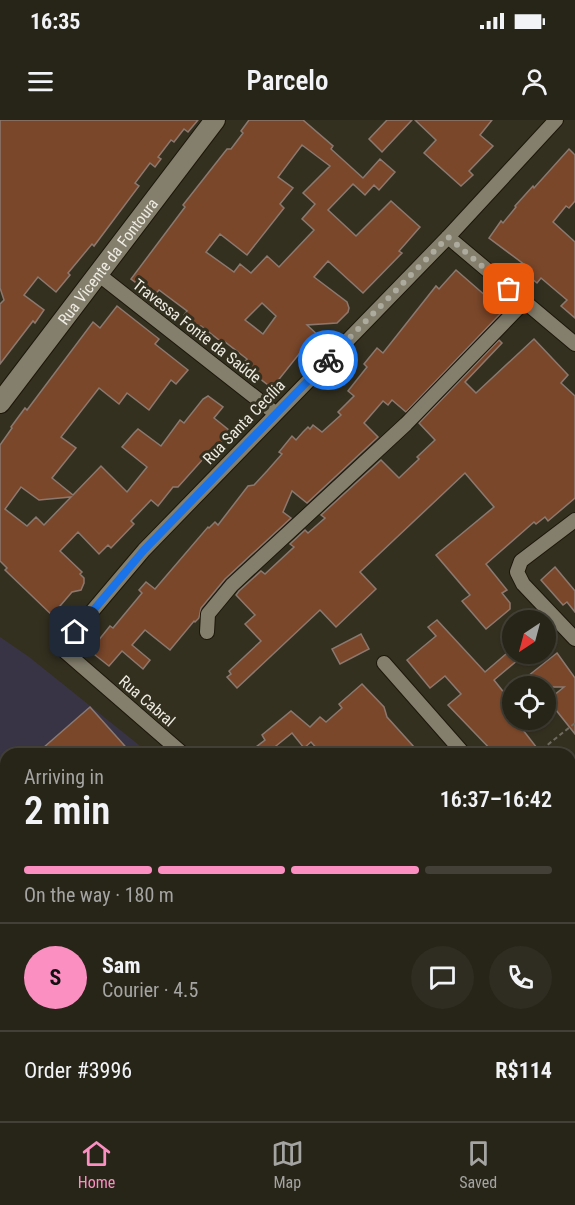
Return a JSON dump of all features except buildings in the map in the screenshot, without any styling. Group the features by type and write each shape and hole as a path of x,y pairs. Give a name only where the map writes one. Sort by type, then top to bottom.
{"street":[{"name":"Rua Vicente da Fontoura","path":"0,403 216,120"},
{"name":"Rua Santa Cecília","path":"61,648 144,550 448,237 555,120"},
{"path":"448,237 575,344"},
{"name":"Travessa Fonte da Saúde","path":"98,274 275,413"},
{"path":"207,632 208,614 232,585 406,424 524,302"},
{"path":"575,520 521,561 517,572 523,584 575,639"},
{"name":"Rua Cabral","path":"61,648 176,748"},
{"path":"384,663 459,748"}],"path":[{"path":"544,748 575,723"}],"shaded area":[{"path":"0,637 29,657 143,748 0,748"}],"way so far":[{"path":"328,360 448,237 509,289"}],"route":[{"path":"75,632 144,550 328,360"}]}
